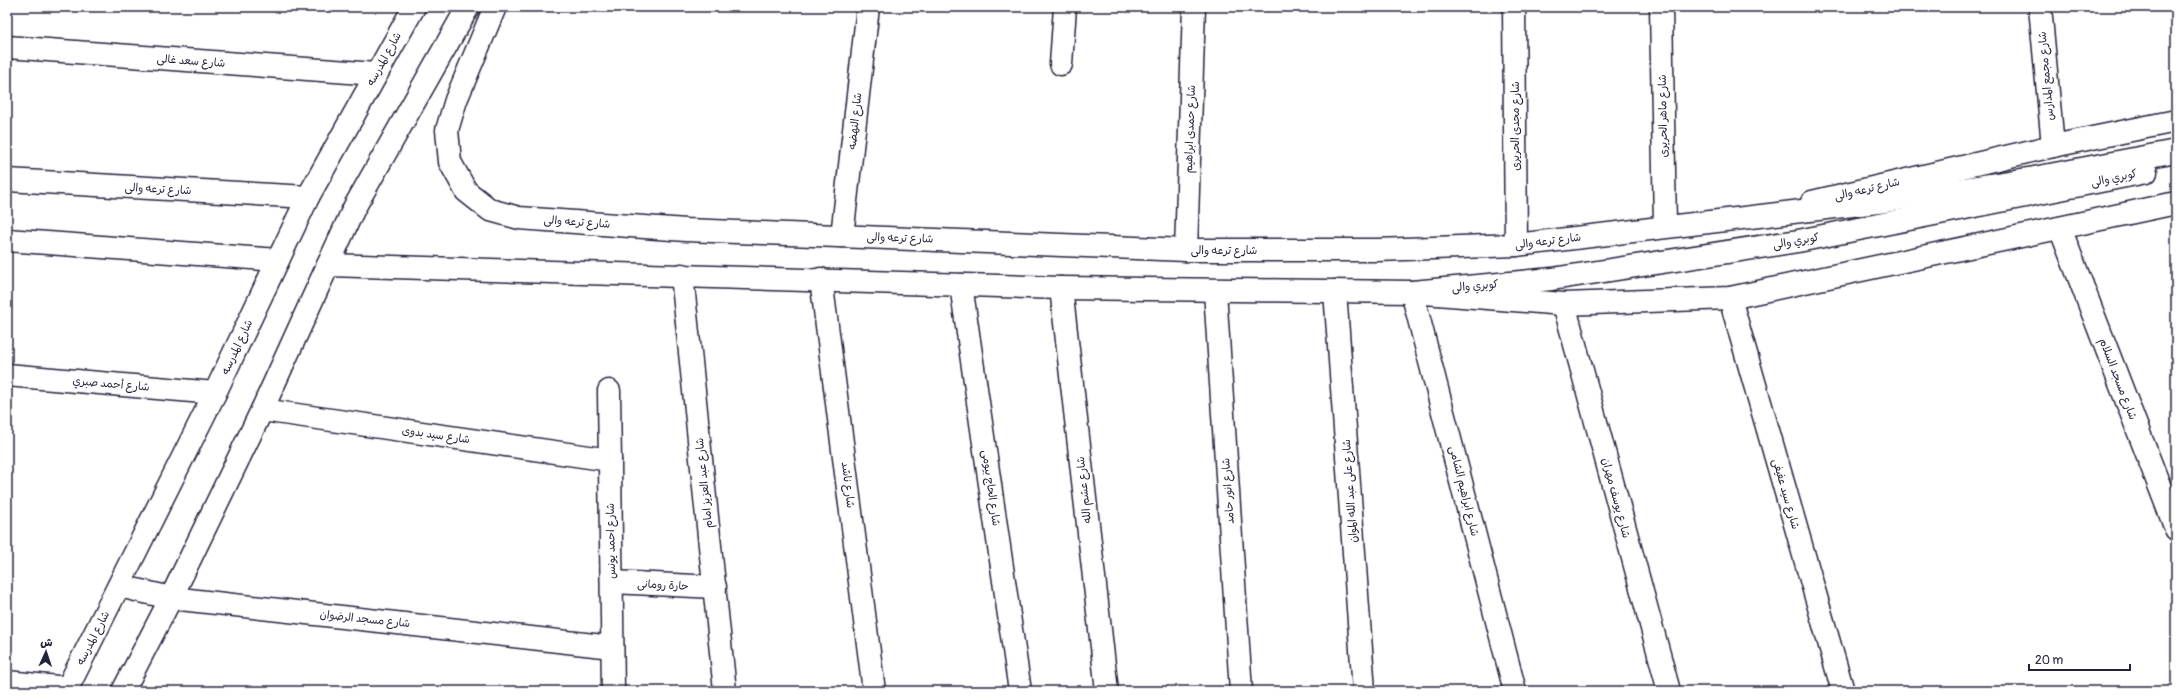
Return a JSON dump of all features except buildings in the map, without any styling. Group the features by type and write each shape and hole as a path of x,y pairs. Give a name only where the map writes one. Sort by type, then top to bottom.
{"street":[{"name":"شارع المدرسه","path":"67,689 215,393 308,197 414,7"},
{"path":"123,691 171,598 262,410 354,208 468,7"},
{"name":"شارع ترعه والى","path":"496,7 456,100 447,130 450,162 466,192 490,210 519,218 686,230 1186,250 1377,250 1516,245 1665,226 1739,219 2053,146 2176,121"},
{"name":"شارع النهضه","path":"842,236 868,7"},
{"path":"1061,64 1065,7"},
{"name":"شارع حمدى ابراهيم","path":"1186,250 1194,7"},
{"name":"شارع مجدى الحريرى","path":"1514,7 1516,245"},
{"name":"شارع ماهر الحريرى","path":"1661,7 1665,226"},
{"name":"شارع مجمع المدارس","path":"2040,7 2053,146"},
{"name":"شارع سعد غالى","path":"7,47 376,74"},
{"name":"كوبري والى","path":"1739,219 1886,201 2034,178 2176,151"},
{"name":"كوبري والى","path":"1412,292 1552,278 1798,241 2176,165"},
{"name":"شارع ترعه والى","path":"7,180 308,197"},
{"path":"328,265 821,279 1061,288 1214,291 1412,292 1564,304 1730,298 2176,203"},
{"name":"شارع مسجد السلام","path":"2060,228 2176,529"},
{"path":"7,240 278,260"},
{"name":"شارع عبد العزيز امام","path":"682,275 725,691"},
{"name":"شارع ناشد","path":"821,279 874,691"},
{"name":"شارع الحاج بيومى","path":"961,285 1020,691"},
{"name":"شارع عشم الله","path":"1061,288 1106,691"},
{"name":"شارع انور حامد","path":"1214,291 1241,691"},
{"name":"شارع على عبد الله الموان","path":"1335,291 1364,691"},
{"name":"شارع ابراهيم الشامى","path":"1412,292 1515,691"},
{"name":"شارع سيد عفيفى","path":"1730,298 1843,691"},
{"name":"شارع يوسف مهران","path":"1564,304 1669,691"},
{"name":"شارع أحمد صبري","path":"7,375 215,393"},
{"name":"شارع احمد يونس","path":"609,392 613,691"},
{"name":"شارع سيد بدوى","path":"262,410 610,460"},
{"name":"حارة رومانى","path":"612,582 715,587"},
{"name":"شارع مسجد الرضوان","path":"119,586 171,598 612,647"},
{"path":"7,682 67,689"}]}
